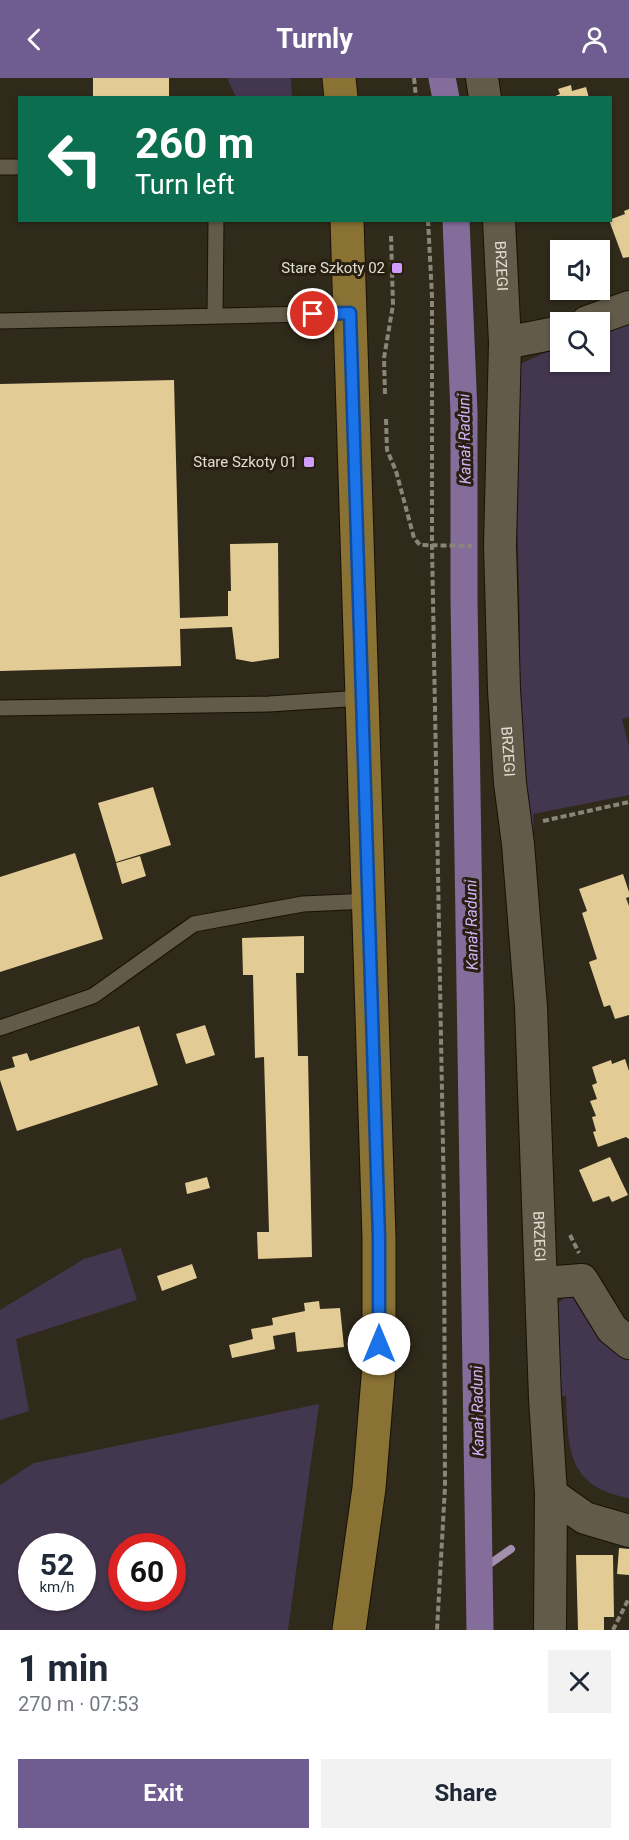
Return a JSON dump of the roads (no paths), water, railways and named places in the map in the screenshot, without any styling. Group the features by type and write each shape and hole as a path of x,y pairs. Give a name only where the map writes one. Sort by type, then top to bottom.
{"main road":[{"path":"339,78 341,96"},
{"path":"347,222 379,1238 379,1365 369,1488 349,1630"}],"street":[{"path":"482,78 485,96"},
{"name":"BRZEGI","path":"499,222 505,343 501,556 505,701 531,1007 542,1283 544,1398 551,1494 550,1630"},
{"path":"610,314 629,307"},
{"path":"505,343 550,334"},
{"name":"BRZEGI","path":"542,1283 582,1280 612,1329 629,1343"},
{"path":"551,1494 585,1518 629,1531"}],"lane":[{"path":"0,167 18,167"},
{"path":"215,316 216,222"},
{"path":"0,321 350,313"},
{"path":"0,708 269,704 362,698"},
{"path":"0,1028 93,996 194,924 303,904 369,901"}],"waterway":[{"name":"Kanał Raduni","path":"442,78 446,96"},
{"name":"Kanał Raduni","path":"456,222 464,413 464,599 480,1630"},
{"path":"481,1570 511,1549"}],"place":[{"name":"Stare Szkoty 02","path":"397,268"},
{"name":"Stare Szkoty 01","path":"309,462"}]}
